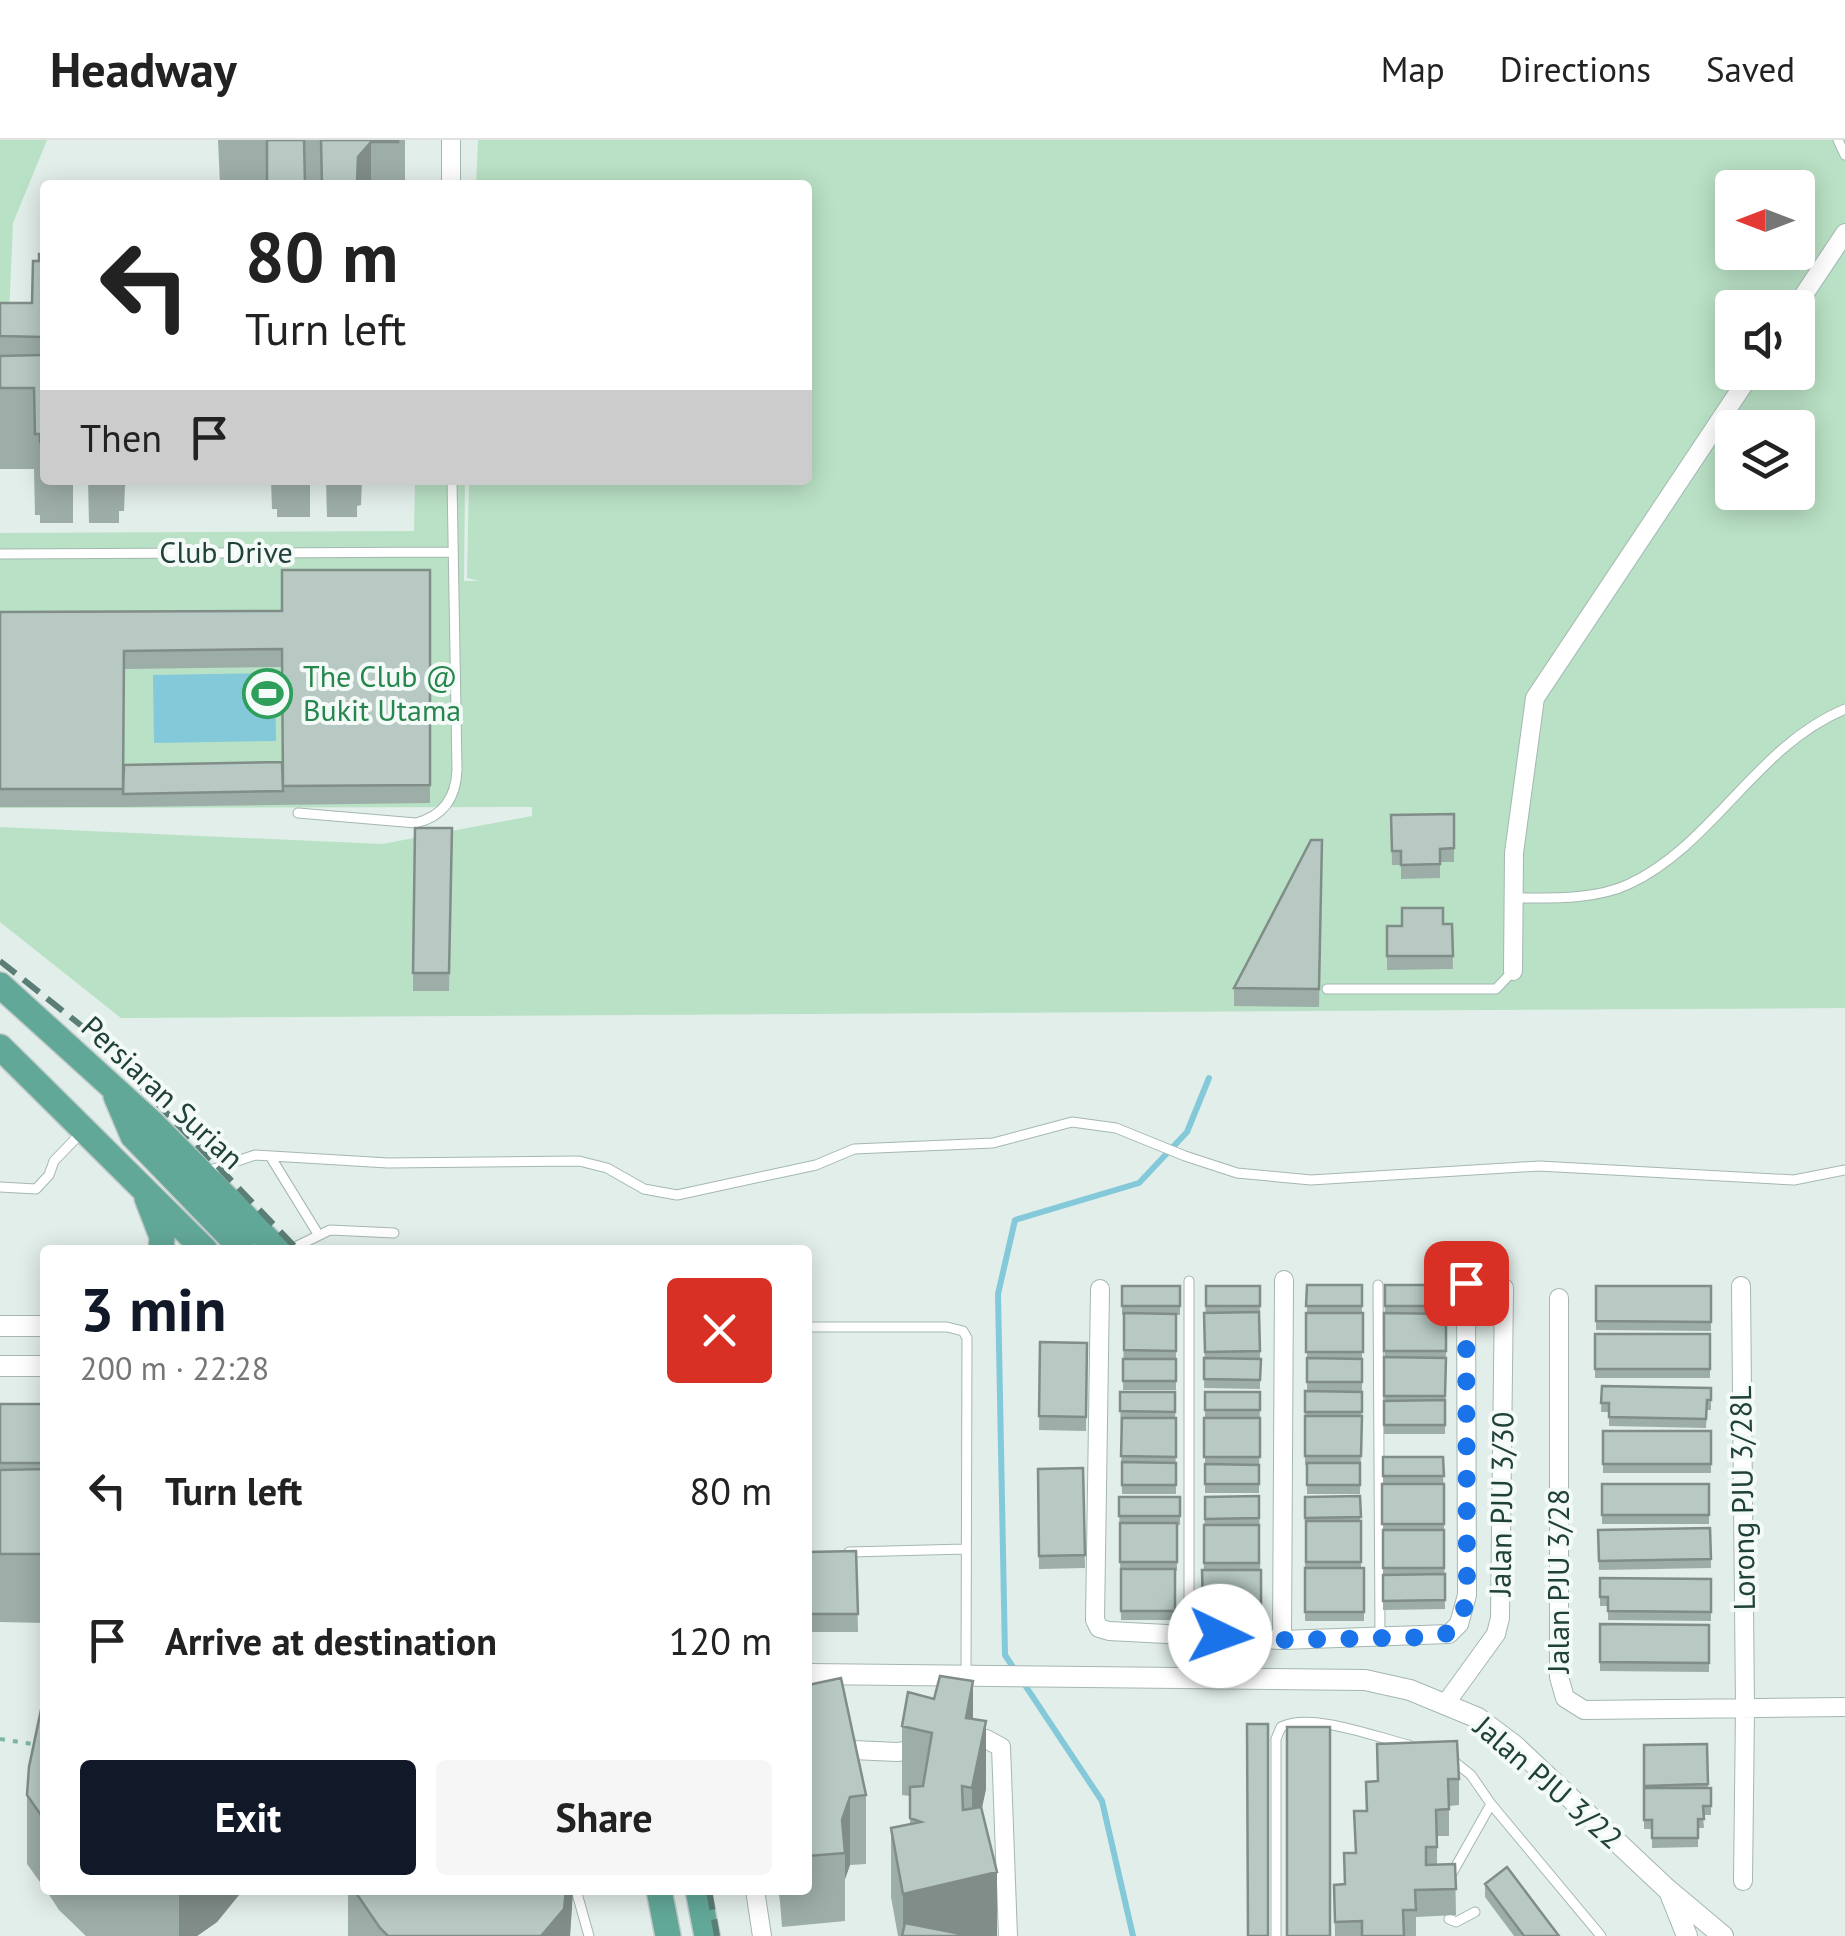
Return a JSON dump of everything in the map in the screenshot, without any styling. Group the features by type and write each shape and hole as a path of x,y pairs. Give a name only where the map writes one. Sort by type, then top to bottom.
{"main road":[{"name":"Persiaran Surian","path":"0,985 202,1173 273,1245"},
{"path":"0,1047 201,1245"},
{"path":"114,1091 133,1136 237,1245"},
{"path":"144,1189 161,1245"},
{"path":"660,1895 668,1936"},
{"path":"699,1895 707,1936"}],"street":[{"path":"451,140 452,180"},
{"path":"1808,290 1845,233"},
{"path":"1513,971 1514,853 1535,698 1740,390"},
{"path":"1282,1640 1284,1280"},
{"path":"1100,1288 1096,1620 1099,1628 1110,1632 1282,1640 1436,1637 1449,1634 1459,1624 1467,1595 1466,1283"},
{"name":"Lorong PJU 3/28L","path":"1741,1286 1743,1881"},
{"name":"Jalan PJU 3/30","path":"1446,1703 1496,1634 1500,1618 1504,1288"},
{"name":"Jalan PJU 3/28","path":"1558,1298 1560,1688 1574,1706 1584,1710 1845,1707"},
{"path":"0,1326 40,1326"},
{"path":"0,1366 40,1366"},
{"path":"1468,1422 1503,1421"},
{"path":"1468,1461 1502,1461"},
{"name":"Jalan PJU 3/22","path":"812,1674 1365,1680 1410,1690 1478,1718 1514,1746 1723,1936"},
{"path":"812,1748 897,1752 986,1739 1000,1747 1008,1936"},
{"path":"1668,1889 1687,1936"},
{"path":"756,1895 762,1936"}],"lane":[{"path":"1838,140 1845,155"},
{"path":"298,814 416,823 430,820 451,800 456,786 452,485"},
{"name":"Club Drive","path":"0,554 452,552"},
{"path":"1512,898 1569,898 1627,886 1664,863 1796,738 1845,710"},
{"path":"1327,989 1496,989 1513,971"},
{"path":"202,1173 255,1155 272,1160 388,1163 579,1161 606,1168 644,1189 677,1195 806,1167 854,1149 993,1143 1072,1122 1116,1128 1237,1173 1311,1180 1539,1166 1794,1180 1845,1170"},
{"path":"0,1186 36,1189 49,1175 54,1162 84,1130"},
{"path":"272,1160 317,1232"},
{"path":"296,1245 317,1232 330,1230 394,1234"},
{"path":"1189,1281 1189,1635"},
{"path":"1378,1285 1380,1638"},
{"path":"812,1326 947,1327 963,1331 968,1347 966,1676"},
{"path":"827,1552 966,1550"},
{"path":"1276,1936 1276,1739 1280,1727 1291,1722 1322,1724 1426,1750"},
{"path":"1444,1754 1471,1775 1601,1936"},
{"path":"1445,1886 1491,1804"},
{"path":"577,1895 589,1936"},
{"path":"1449,1919 1456,1922 1476,1912"}],"path":[{"path":"0,1739 40,1745"}],"green space":[{"path":"0,140 47,140 13,223 9,316 0,326"},
{"path":"478,140 1845,140 1845,1008 121,1018 0,922 0,827 382,844 532,816 532,807 0,808 0,533 414,531 415,485 465,485 464,581 479,581 467,578 469,485 812,485 812,180 476,180"}],"water":[{"path":"275,673 276,741 154,743 153,675"}],"building":[{"path":"267,140 304,140 305,180 267,180"},
{"path":"321,140 398,140 371,142 358,157 357,180 322,180"},
{"path":"40,254 40,337 0,336 0,303 32,303 33,261 39,261"},
{"path":"40,355 40,434 35,434 34,388 0,388 0,356"},
{"path":"282,570 430,570 430,785 283,786 282,649 124,651 123,789 0,789 0,612 282,611"},
{"path":"282,762 283,791 123,794 124,765"},
{"path":"1454,814 1454,848 1440,849 1440,864 1401,865 1401,851 1392,851 1391,815"},
{"path":"415,828 452,828 449,973 413,973"},
{"path":"1311,840 1322,840 1319,989 1234,988"},
{"path":"1402,908 1443,908 1443,924 1452,924 1453,956 1387,956 1387,926 1402,926"},
{"path":"1307,1285 1362,1285 1362,1306 1306,1306"},
{"path":"1385,1285 1447,1285 1447,1306 1385,1306"},
{"path":"1122,1286 1180,1286 1180,1306 1122,1306"},
{"path":"1206,1286 1260,1286 1260,1306 1206,1306"},
{"path":"1596,1286 1711,1286 1711,1322 1596,1321"},
{"path":"1259,1312 1260,1351 1205,1352 1204,1313"},
{"path":"1124,1313 1176,1314 1176,1351 1124,1350"},
{"path":"1306,1313 1363,1313 1363,1352 1306,1352"},
{"path":"1384,1313 1446,1314 1446,1351 1384,1351"},
{"path":"1595,1334 1710,1334 1710,1369 1595,1369"},
{"path":"1040,1342 1087,1343 1086,1417 1039,1416"},
{"path":"1384,1357 1446,1358 1445,1396 1384,1396"},
{"path":"1204,1358 1261,1359 1260,1380 1204,1379"},
{"path":"1307,1358 1362,1359 1362,1382 1307,1382"},
{"path":"1123,1359 1176,1359 1176,1381 1123,1381"},
{"path":"1602,1386 1711,1388 1711,1400 1707,1400 1706,1419 1609,1417 1609,1403 1601,1403"},
{"path":"1305,1391 1362,1392 1362,1412 1305,1412"},
{"path":"1120,1392 1175,1392 1175,1412 1120,1411"},
{"path":"1205,1392 1260,1392 1260,1410 1205,1410"},
{"path":"1445,1400 1445,1425 1384,1425 1384,1401"},
{"path":"0,1404 40,1404 40,1463 0,1463"},
{"path":"1305,1416 1362,1416 1361,1456 1305,1456"},
{"path":"1122,1418 1176,1418 1176,1457 1121,1456"},
{"path":"1204,1418 1260,1418 1260,1457 1204,1457"},
{"path":"1603,1431 1711,1431 1711,1464 1603,1464"},
{"path":"1383,1457 1443,1457 1444,1476 1383,1476"},
{"path":"1122,1462 1176,1463 1176,1485 1122,1485"},
{"path":"1307,1463 1360,1463 1360,1485 1307,1485"},
{"path":"1205,1464 1259,1465 1259,1484 1205,1484"},
{"path":"1083,1468 1085,1555 1039,1556 1038,1469"},
{"path":"40,1469 40,1554 0,1554 0,1470"},
{"path":"1382,1484 1444,1484 1444,1524 1382,1524"},
{"path":"1602,1484 1709,1484 1709,1515 1602,1515"},
{"path":"1259,1496 1259,1518 1205,1519 1205,1497"},
{"path":"1360,1496 1361,1517 1305,1518 1305,1497"},
{"path":"1119,1497 1180,1497 1180,1516 1119,1516"},
{"path":"1306,1521 1361,1521 1361,1562 1306,1562"},
{"path":"1120,1523 1177,1523 1177,1562 1120,1562"},
{"path":"1204,1525 1259,1525 1259,1563 1204,1563"},
{"path":"1710,1528 1711,1559 1599,1561 1598,1530"},
{"path":"1383,1530 1444,1530 1444,1568 1383,1568"},
{"path":"856,1551 858,1614 812,1614 812,1552"},
{"path":"1305,1568 1364,1568 1364,1612 1305,1612"},
{"path":"1121,1569 1175,1569 1175,1611 1121,1611"},
{"path":"1202,1570 1261,1570 1261,1606 1203,1607"},
{"path":"1445,1574 1445,1600 1383,1601 1383,1575"},
{"path":"1600,1578 1711,1579 1711,1612 1608,1611 1608,1597 1600,1597"},
{"path":"1600,1624 1709,1625 1709,1663 1600,1662"},
{"path":"940,1676 973,1681 966,1718 986,1721 972,1788 962,1786 963,1810 981,1807 997,1872 903,1894 891,1828 921,1822 910,1818 910,1787 923,1786 932,1733 902,1726 908,1692 934,1699"},
{"path":"841,1678 866,1795 850,1797 842,1820 845,1853 812,1856 812,1684"},
{"path":"40,1715 40,1814 27,1795"},
{"path":"1247,1724 1268,1724 1268,1936 1248,1936"},
{"path":"1287,1727 1330,1727 1330,1936 1287,1936"},
{"path":"1457,1741 1459,1779 1448,1779 1449,1809 1436,1810 1437,1847 1426,1847 1426,1865 1455,1864 1456,1889 1415,1890 1416,1910 1403,1910 1404,1936 1362,1936 1362,1921 1335,1922 1334,1885 1345,1884 1344,1853 1356,1853 1354,1811 1367,1811 1366,1782 1378,1781 1377,1744"},
{"path":"1707,1744 1708,1784 1644,1786 1644,1745"},
{"path":"1644,1788 1711,1788 1711,1806 1703,1806 1704,1819 1698,1819 1698,1838 1652,1838 1652,1820 1644,1820"},
{"path":"1507,1867 1559,1936 1524,1936 1485,1884"},
{"path":"357,1895 565,1895 564,1909 541,1936 388,1936"},
{"path":"905,1923 971,1936 902,1936"}],"waterway":[{"path":"1133,1936 1102,1801 1005,1655 998,1294 1015,1220 1139,1183 1187,1132 1209,1078"}],"railway":[{"path":"0,961 88,1031 293,1245"},
{"path":"710,1895 717,1936"}],"place":[{"name":"The Club @ Bukit Utama","path":"268,694"}],"route":[{"path":"1220,1636 1282,1640 1436,1637 1449,1634 1459,1624 1467,1595 1466,1283"}]}
